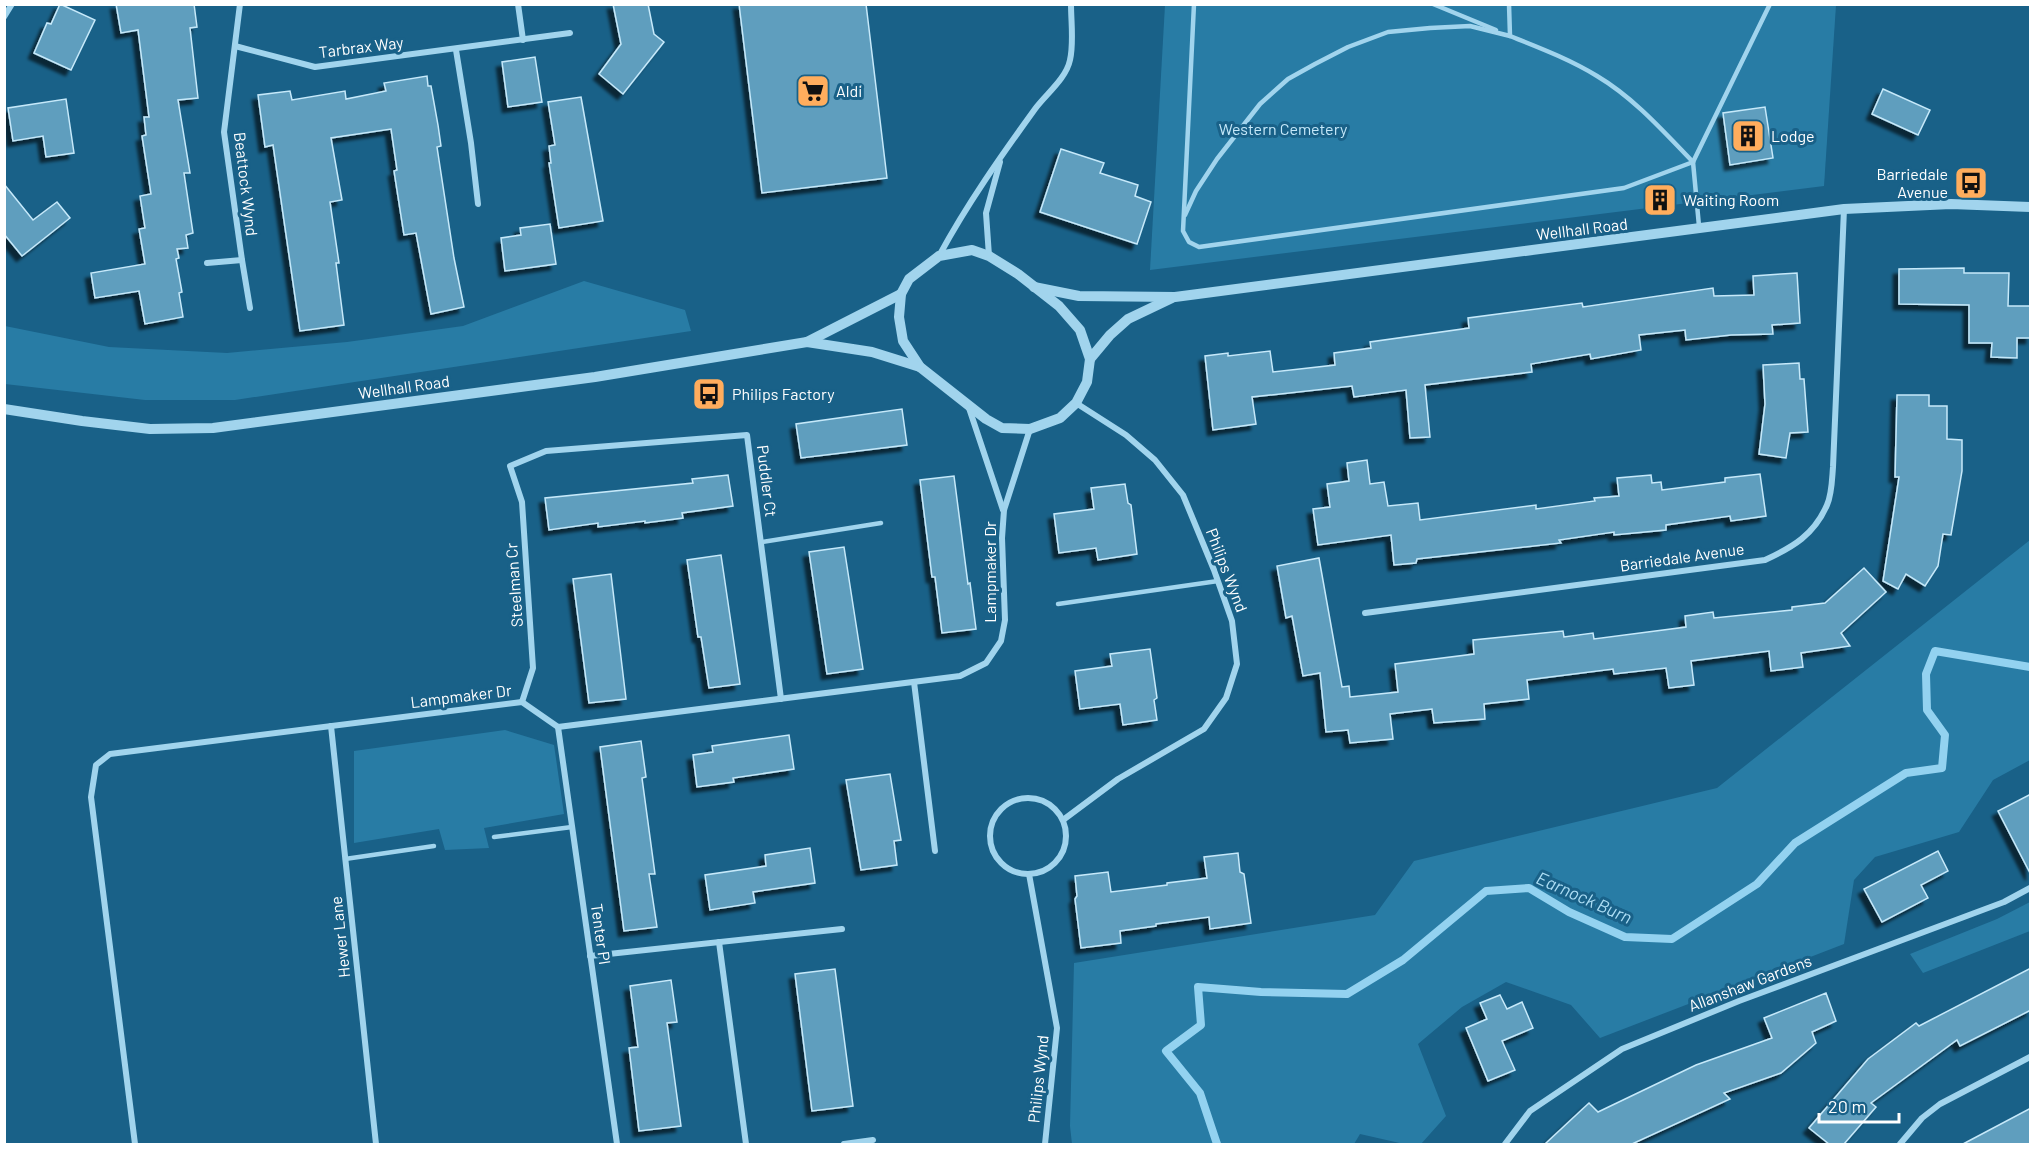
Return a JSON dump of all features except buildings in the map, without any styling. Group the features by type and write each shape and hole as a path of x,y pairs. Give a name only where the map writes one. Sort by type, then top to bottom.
{"street":[{"path":"4,17 12,4"},
{"name":"Beattock Wynd","path":"240,4 224,132 250,308"},
{"path":"518,4 523,40"},
{"path":"939,255 963,213 1001,156 1040,102 1064,74 1070,60 1071,4"},
{"name":"Tarbrax Way","path":"235,46 315,67 570,33"},
{"path":"456,50 478,204"},
{"path":"989,256 986,213 1001,156"},
{"path":"2030,207 2031,197"},
{"name":"Wellhall Road","path":"1034,287 1079,296 1174,297 1844,209 1951,204 2030,207"},
{"name":"Barriedale Avenue","path":"1365,613 1765,560 1794,547 1814,528 1828,503 1831,485 1844,209"},
{"name":"Wellhall Road","path":"972,250 989,256 1059,306 1080,330 1090,359 1087,382 1077,403 1060,418 1030,429 1002,428 986,419 920,367 903,341 899,317 901,294 909,279 939,255 972,250"},
{"name":"Beattock Wynd","path":"207,262 243,260"},
{"name":"Wellhall Road","path":"4,409 82,422 150,429 213,428 595,377 807,342 901,294"},
{"name":"Wellhall Road","path":"1090,359 1110,335 1128,319 1174,297"},
{"name":"Wellhall Road","path":"807,342 872,352 920,367"},
{"name":"Philips Wynd","path":"1063,820 1118,779 1204,729 1226,698 1237,664 1232,621 1183,495 1155,460 1126,435 1077,403"},
{"name":"Lampmaker Dr","path":"969,406 1004,510"},
{"name":"Lampmaker Dr","path":"135,1144 90,797 96,765 110,754 522,702 558,728 960,676 986,663 1001,641 1005,620 1002,538 1004,510 1030,429"},
{"name":"Puddler Ct","path":"510,466 546,451 747,435 781,699"},
{"name":"Steelman Cr","path":"510,466 522,502 533,668 522,702"},
{"path":"915,682 935,851"},
{"name":"Hewer Lane","path":"331,726 376,1144"},
{"name":"Tenter Pl","path":"558,728 617,1144"},
{"path":"1033,798 1045,802 1063,820 1066,832 1065,845 1061,856 1047,869 1029,874 1017,873 997,858 990,835 993,822 999,812 1009,803 1033,798"},
{"name":"Philips Wynd","path":"1029,874 1057,1028 1045,1144"},
{"name":"Allanshaw Gardens","path":"1505,1144 1530,1110 1622,1049 1739,1001 2004,902 2031,888"},
{"path":"590,956 842,929"},
{"path":"719,942 746,1144"},
{"path":"1900,1144 1922,1118 1940,1104 2031,1057"},
{"path":"844,1144 873,1140"}],"lane":[{"path":"1194,4 1183,231 1189,242 1199,247 1624,188 1693,162"},
{"path":"1433,4 1558,55 1599,77 1634,103 1693,162"},
{"path":"1509,4 1510,36"},
{"path":"1699,229 1693,162 1770,4"},
{"path":"1184,218 1196,191 1260,104 1288,79 1348,47 1388,32 1470,26 1510,36"},
{"path":"762,542 881,522"},
{"path":"1059,604 1218,581"},
{"path":"494,837 572,827"},
{"path":"345,859 434,846"}],"green space":[{"name":"Western Cemetery","path":"1165,5 1836,5 1824,186 1150,270"},
{"path":"584,281 685,310 691,331 235,400 145,400 5,384 5,326 109,347 227,353 347,342 463,326"},
{"path":"2030,540 2030,760 1993,780 1959,832 1875,857 1854,880 1844,944 1600,1038 1571,1005 1506,982 1462,1007 1418,1044 1446,1116 1421,1144 1404,1144 1360,1134 1354,1144 1072,1144 1070,1126 1074,963 1375,915 1414,861 1717,788"},
{"path":"505,730 554,745 564,814 484,828 489,848 445,850 439,829 354,843 354,751"},
{"path":"2030,902 2030,931 1923,973 1910,954 1997,919"}],"waterway":[{"name":"Earnock Burn","path":"1217,1144 1200,1093 1166,1051 1201,1025 1198,987 1261,992 1347,994 1403,960 1486,891 1529,888 1569,912 1625,937 1672,939 1757,884 1795,843 1906,773 1942,768 1945,735 1927,710 1926,674 1935,651 2030,667"}],"place":[{"name":"Aldi","path":"813,91"},
{"name":"Lodge","path":"1748,136"},
{"name":"Barriedale Avenue","path":"1971,183"},
{"name":"Waiting Room","path":"1660,200"},
{"name":"Philips Factory","path":"709,394"}]}
